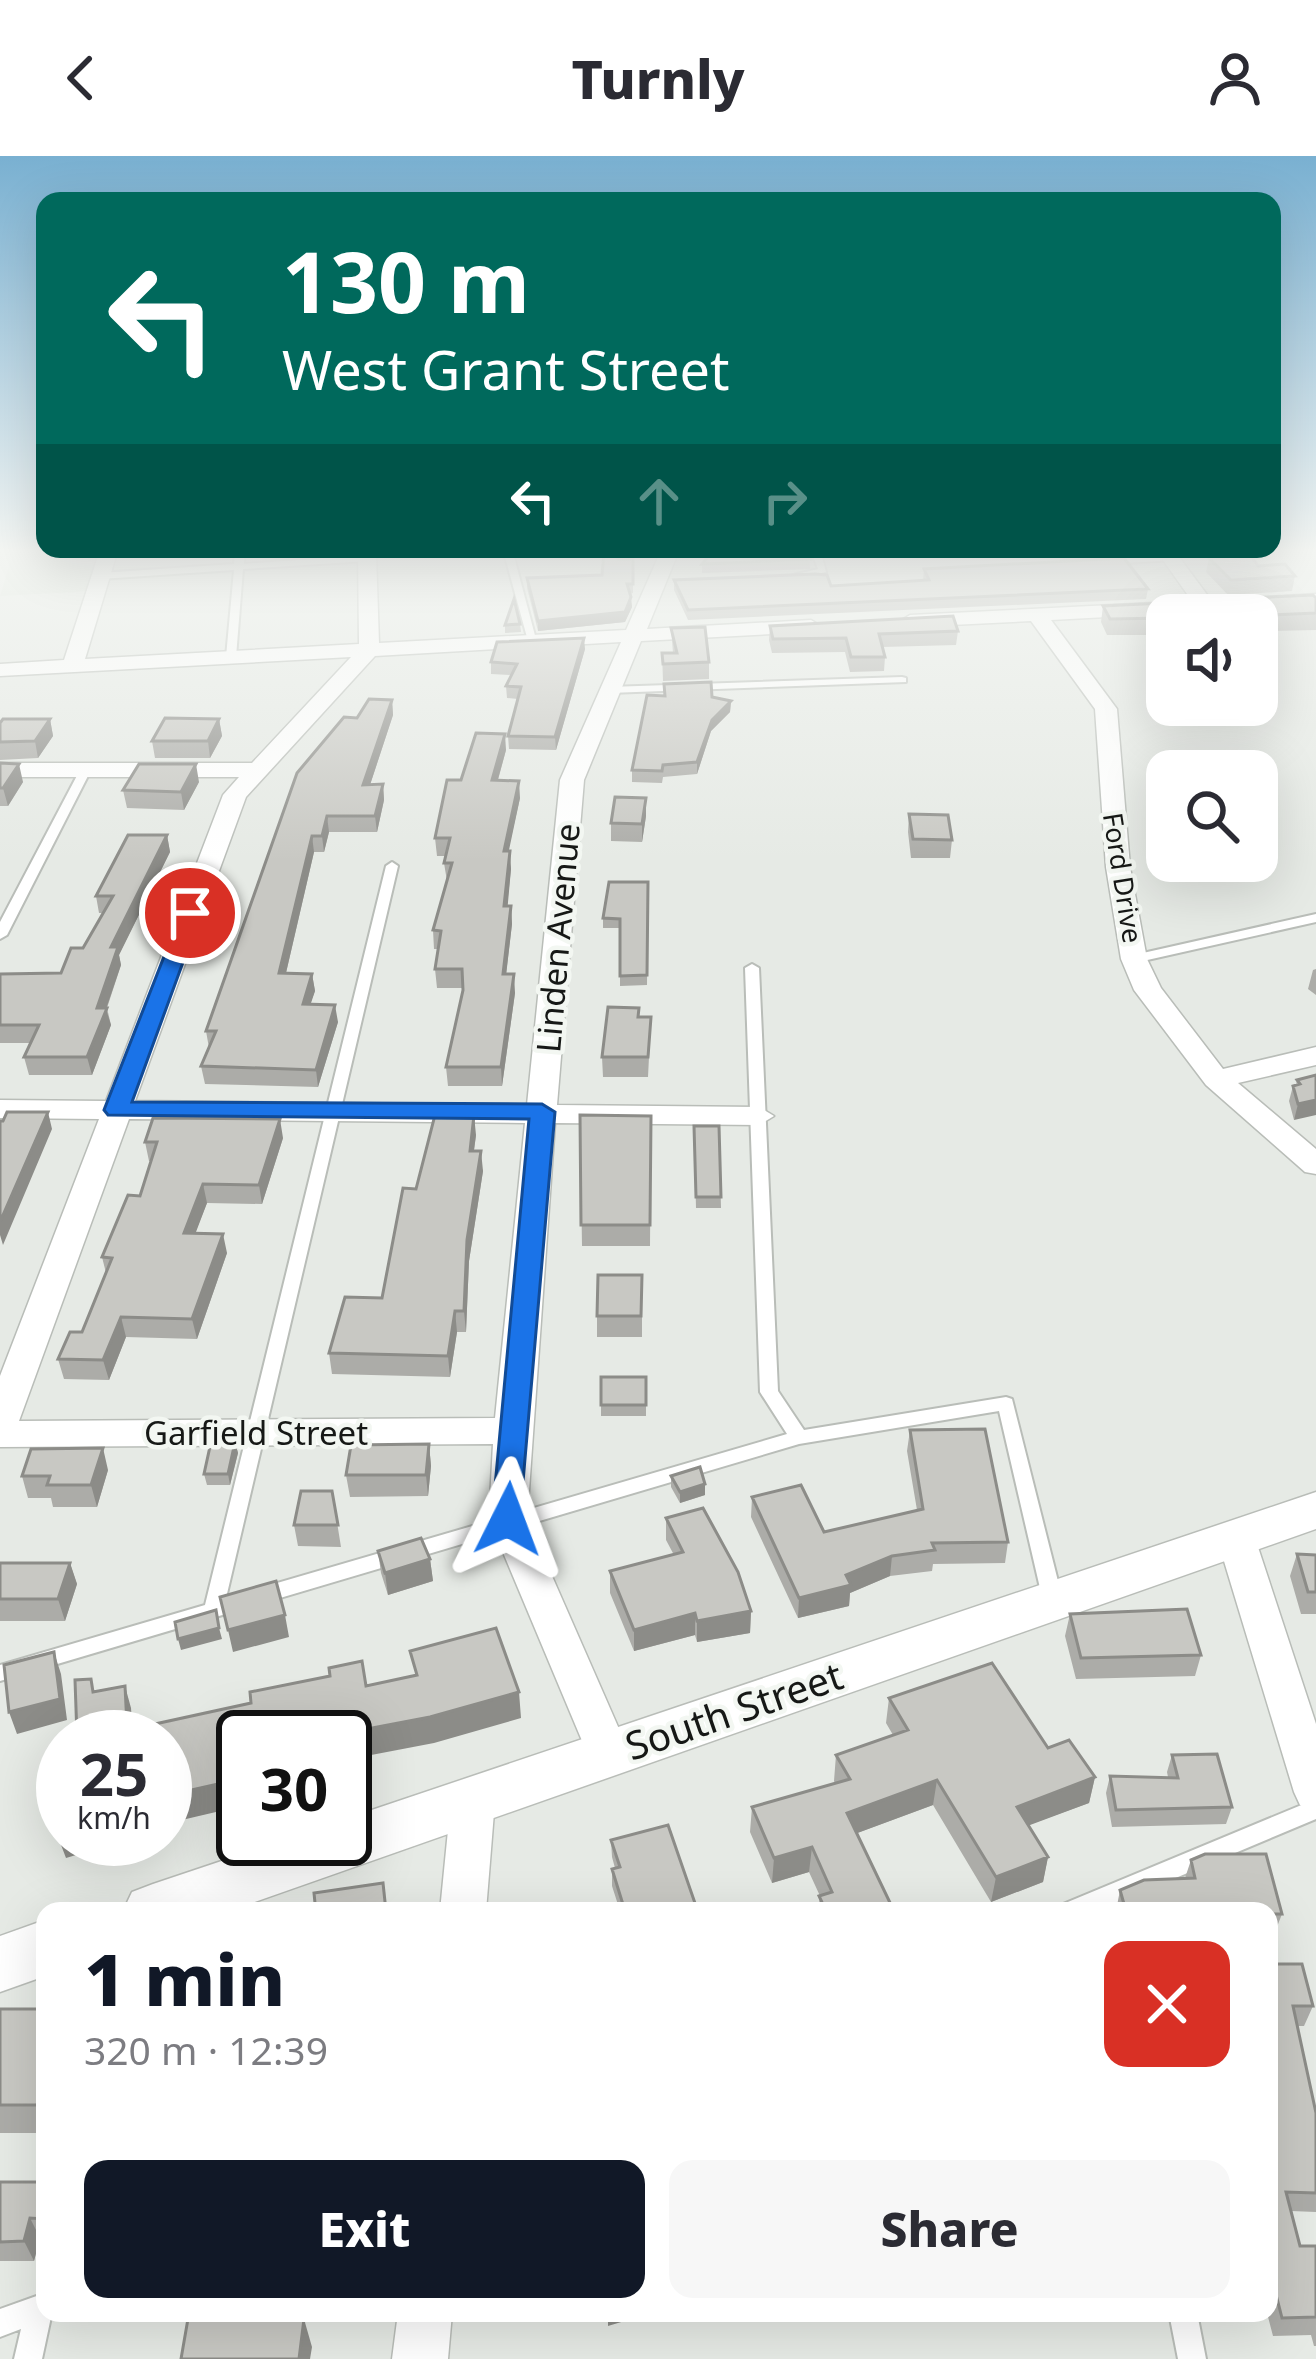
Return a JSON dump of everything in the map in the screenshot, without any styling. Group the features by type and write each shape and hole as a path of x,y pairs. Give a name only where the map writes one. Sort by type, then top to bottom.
{"street":[{"path":"73,666 76,656"},
{"path":"0,670 255,656"},
{"path":"0,1423 235,795 363,656"},
{"name":"Linden Avenue","path":"608,1754 508,1519 572,779 622,656"},
{"name":"Ford Drive","path":"1067,656 1106,709 1110,817 1134,959 1148,990 1216,1079 1316,1165"},
{"path":"0,770 255,770"},
{"path":"1216,1079 1316,1056"},
{"path":"0,1109 759,1116"},
{"name":"Garfield Street","path":"0,1434 512,1431"},
{"name":"South Street","path":"179,1902 1316,1510"},
{"path":"1236,1538 1316,1792"},
{"path":"464,1902 473,1800"},
{"path":"0,1964 36,1951"},
{"path":"421,2359 423,2322"}],"lane":[{"path":"608,690 902,680"},
{"path":"0,935 85,770"},
{"path":"214,1608 392,866"},
{"path":"1134,959 1316,919"},
{"path":"752,968 769,1392 799,1437"},
{"path":"0,1673 508,1519 799,1437 1006,1403 1053,1600"},
{"path":"1098,1902 1316,1809"},
{"path":"0,2323 36,2309"},
{"path":"28,2359 38,2322"},
{"path":"1185,2322 1192,2359"}],"building":[{"path":"493,656 579,656 555,737 508,736 521,687 506,686 517,664 491,662"},
{"path":"662,656 708,656 709,662 663,664"},
{"path":"711,682 712,697 731,701 712,720 697,762 663,765 662,771 632,770 647,695 665,696 664,684"},
{"path":"369,699 392,700 363,785 383,784 375,816 327,816 322,836 312,836 279,973 312,974 303,1004 335,1005 316,1070 201,1066 216,1031 206,1031 297,773 344,717 357,718"},
{"path":"165,718 219,719 208,741 152,741"},
{"path":"3,719 50,719 35,741 0,742"},
{"path":"476,733 505,734 492,780 519,781 504,851 510,851 504,906 511,906 503,974 514,974 501,1067 446,1067 463,990 462,969 435,969 441,931 433,930 452,863 444,863 450,838 435,838 447,780 461,780"},
{"path":"0,763 19,764 3,788 0,788"},
{"path":"139,764 196,764 181,792 123,790"},
{"path":"615,797 646,798 642,824 611,823"},
{"path":"909,814 948,815 952,840 913,839"},
{"path":"128,835 167,835 111,947 118,947 97,1008 107,1008 87,1057 24,1057 39,1025 0,1025 0,974 61,973 71,948 83,948 113,896 96,896"},
{"path":"609,882 648,882 647,975 620,976 620,919 603,918"},
{"path":"608,1007 639,1008 638,1017 651,1017 648,1057 602,1057"},
{"path":"1316,1075 1316,1100 1298,1104 1293,1086 1300,1084 1297,1080"},
{"path":"7,1112 48,1112 0,1222 0,1121"},
{"path":"435,1115 474,1115 470,1151 481,1151 467,1240 464,1311 455,1311 448,1356 329,1353 345,1297 382,1298 403,1188 416,1189"},
{"path":"580,1115 651,1116 650,1225 581,1225"},
{"path":"153,1118 280,1119 259,1185 203,1184 184,1233 223,1234 192,1319 121,1317 103,1360 58,1359 70,1332 82,1332 112,1258 102,1257 128,1195 140,1196 157,1142 145,1142"},
{"path":"694,1126 719,1126 721,1197 696,1197"},
{"path":"598,1275 642,1275 641,1316 597,1316"},
{"path":"601,1377 646,1377 646,1405 601,1405"},
{"path":"985,1429 1008,1542 932,1543 935,1550 892,1556 846,1575 851,1585 799,1598 752,1497 801,1485 824,1532 923,1509 910,1430"},
{"path":"211,1442 235,1442 228,1474 204,1474"},
{"path":"429,1444 426,1475 346,1475 351,1445"},
{"path":"103,1448 91,1485 47,1485 50,1476 22,1476 31,1449"},
{"path":"700,1467 705,1484 680,1492 671,1476"},
{"path":"301,1491 332,1491 338,1525 294,1525"},
{"path":"703,1508 738,1572 751,1611 697,1621 695,1613 634,1630 610,1571 683,1552 666,1518"},
{"path":"421,1538 430,1559 385,1573 378,1551"},
{"path":"1297,1554 1316,1555 1316,1592 1308,1592"},
{"path":"0,1563 70,1563 58,1599 0,1599"},
{"path":"276,1581 285,1615 228,1630 220,1597"},
{"path":"1187,1609 1201,1655 1081,1658 1070,1614"},
{"path":"216,1610 219,1628 178,1639 175,1622"},
{"path":"496,1628 519,1692 372,1728 372,1710 219,1710 251,1703 250,1692 330,1676 329,1668 362,1661 366,1686 417,1675 410,1651"},
{"path":"54,1652 60,1699 9,1712 4,1665"},
{"path":"992,1663 1048,1748 1069,1740 1095,1777 1017,1807 1048,1857 996,1877 937,1780 847,1813 890,1902 822,1902 819,1896 832,1892 812,1847 774,1858 752,1807 850,1779 836,1755 908,1730 889,1698"},
{"path":"91,1679 93,1692 125,1686 126,1710 76,1710 75,1680"},
{"path":"216,1711 216,1784 192,1790 192,1716"},
{"path":"1217,1754 1232,1807 1116,1810 1110,1776 1178,1778 1172,1755"},
{"path":"668,1825 695,1902 622,1902 612,1869 620,1867 611,1840"},
{"path":"1205,1854 1266,1854 1282,1914 1278,1914 1278,1902 1123,1902 1120,1890 1144,1880 1195,1878 1191,1860"},
{"path":"383,1883 385,1902 315,1902 314,1893"},
{"path":"1278,1964 1302,1964 1313,2006 1293,2006 1316,2113 1316,2193 1286,2192 1300,2246 1316,2246 1316,2317 1282,2318 1278,2302"},
{"path":"0,2009 36,2009 36,2105 0,2105"},
{"path":"0,2182 36,2182 36,2218 30,2218 24,2241 0,2242"},
{"path":"187,2322 304,2322 299,2359 181,2359"}],"route":[{"path":"190,913 117,1110 542,1112 508,1519"}]}
